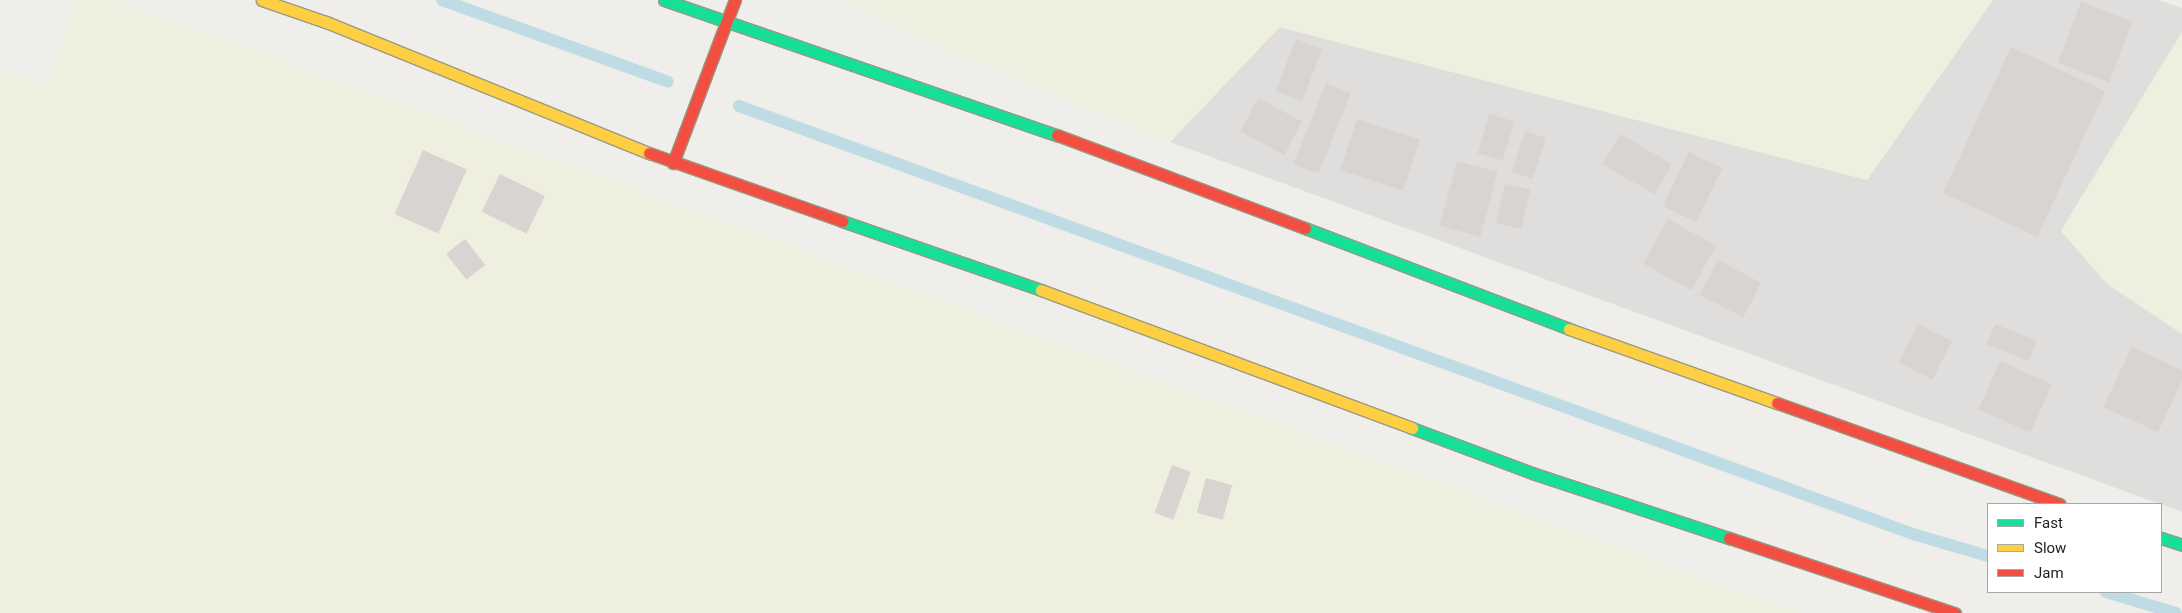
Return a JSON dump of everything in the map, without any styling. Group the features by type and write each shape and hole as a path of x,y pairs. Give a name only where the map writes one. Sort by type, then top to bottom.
{"main road":[{"path":"262,0 326,22 673,163 1089,306 1535,474 1956,613"},
{"path":"664,0 726,23 1129,160 1532,316 2056,503"},
{"path":"673,163 736,0"},
{"path":"2162,538 2182,545"}],"shaded area":[{"path":"1993,0 2159,0 2182,8 2182,32 2061,231 2182,334 2182,512 2162,505 2162,503 2157,503 1170,142 1279,27 1867,180"}],"green space":[{"path":"78,0 115,0 1797,613 0,613 0,68 49,86"},
{"path":"846,0 1993,0 1867,180 1280,27 1170,142 912,35"},
{"path":"2182,32 2182,334 2107,284 2061,231"}],"building":[{"path":"2081,2 2132,22 2109,82 2058,63"},
{"path":"1296,39 1322,49 1302,101 1276,91"},
{"path":"2011,47 2105,91 2037,237 1943,193"},
{"path":"1326,83 1351,93 1318,174 1293,164"},
{"path":"1258,98 1302,121 1284,155 1240,132"},
{"path":"1489,114 1514,121 1503,161 1478,153"},
{"path":"1357,119 1420,139 1403,191 1340,170"},
{"path":"1525,131 1546,138 1533,179 1512,172"},
{"path":"1620,134 1672,164 1654,194 1602,164"},
{"path":"423,150 467,170 438,233 395,214"},
{"path":"1689,152 1722,168 1696,222 1663,206"},
{"path":"1457,161 1498,172 1480,237 1440,226"},
{"path":"500,174 545,196 527,234 482,212"},
{"path":"1505,184 1530,190 1521,229 1496,223"},
{"path":"1668,219 1716,246 1691,290 1643,264"},
{"path":"465,239 485,265 466,280 446,254"},
{"path":"1718,260 1761,283 1743,317 1700,294"},
{"path":"1918,324 1952,341 1932,380 1898,362"},
{"path":"1995,324 2037,341 2028,361 1987,344"},
{"path":"2132,347 2182,370 2182,381 2158,432 2103,407"},
{"path":"2000,361 2052,384 2031,433 1978,409"},
{"path":"1172,465 1191,472 1173,520 1155,513"},
{"path":"1206,478 1232,485 1223,520 1197,513"}],"waterway":[{"path":"442,0 668,82"},
{"path":"739,106 1916,535 1987,556"},
{"path":"2109,593 2176,613"}],"traffic: fast":[{"path":"664,0 1057,135"},
{"path":"842,221 1041,290"},
{"path":"1305,228 1569,329"},
{"path":"1412,428 1535,474 1729,538"},
{"path":"2162,538 2182,545"}],"traffic: slow":[{"path":"262,0 326,22 649,153"},
{"path":"1041,290 1412,428"},
{"path":"1569,329 1777,403"}],"traffic: jam":[{"path":"726,23 735,0"},
{"path":"673,163 726,23"},
{"path":"1057,135 1305,228"},
{"path":"649,153 842,221"},
{"path":"1777,403 2056,503"},
{"path":"1729,538 1955,613"}]}
